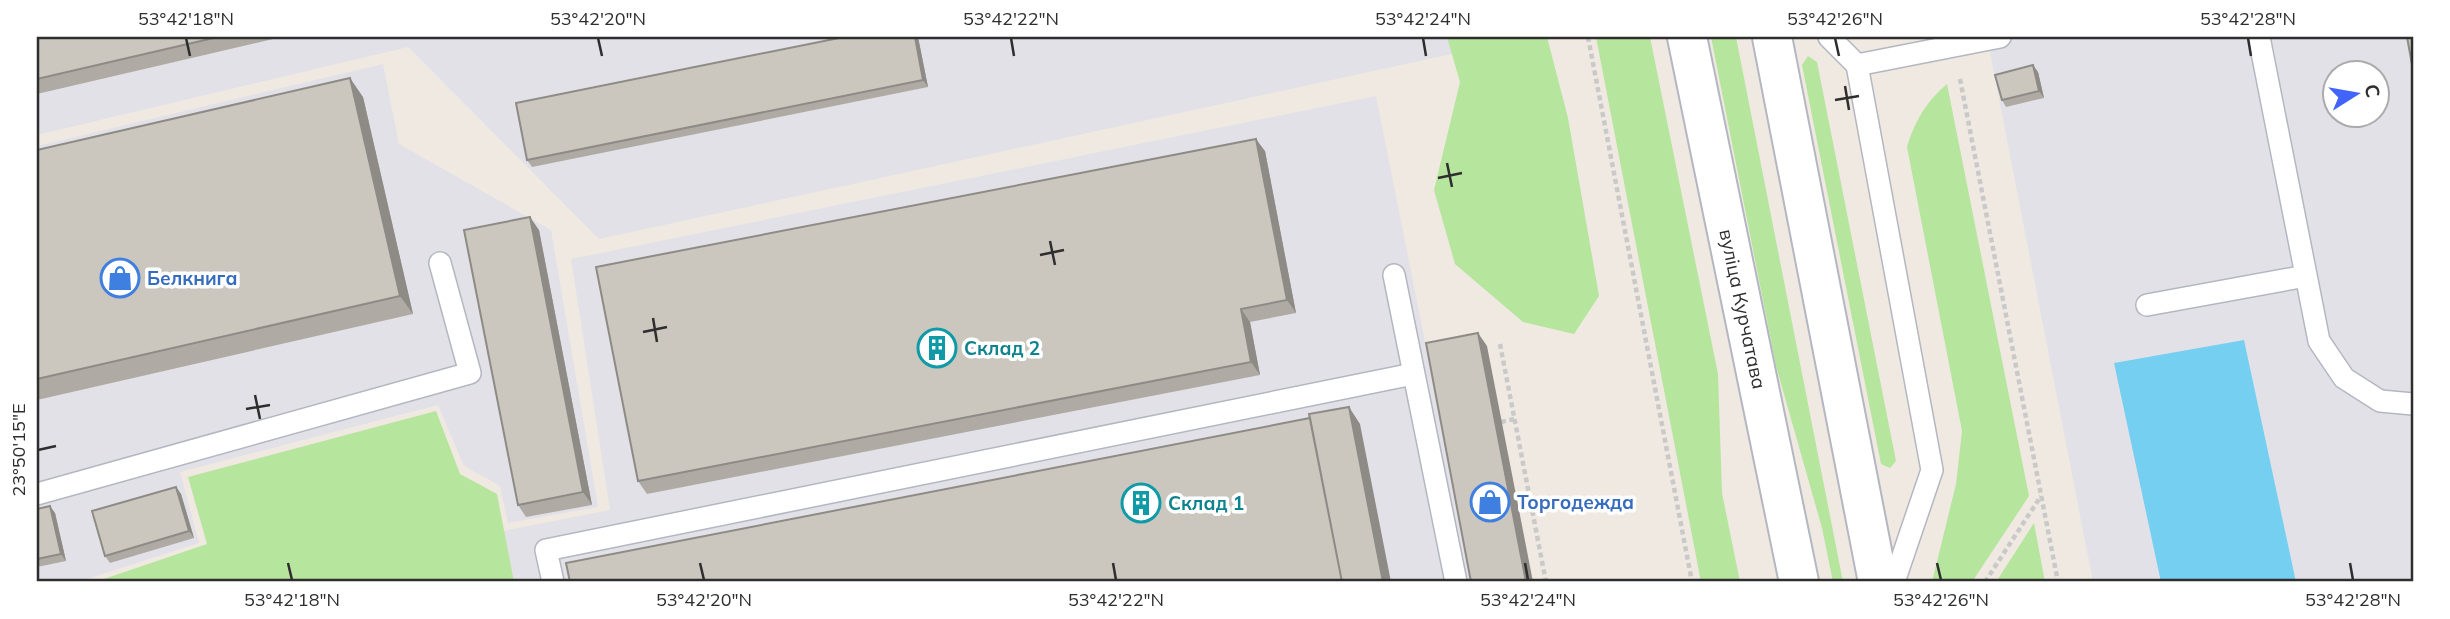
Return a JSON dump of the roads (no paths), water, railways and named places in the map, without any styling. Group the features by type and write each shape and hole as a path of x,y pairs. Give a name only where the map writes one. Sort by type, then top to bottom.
{"main road":[{"name":"вуліца Курчатава","path":"1687,37 1799,582"},
{"path":"1772,37 1878,582"}],"lane":[{"path":"1829,37 1857,65 1932,470 1894,582"},
{"path":"1857,65 2000,37"},
{"path":"2259,37 2319,341 2344,378 2381,401 2413,404"},
{"path":"37,495 470,373 440,263"},
{"path":"1394,275 1456,582"},
{"path":"2147,305 2306,276"},
{"path":"553,582 546,550 1413,374"}],"water":[{"path":"2244,340 2296,582 2161,582 2114,363"}],"place":[{"name":"Белкнига","path":"120,278"},
{"name":"Склад 2","path":"937,348"},
{"name":"Торгодежда","path":"1490,502"},
{"name":"Склад 1","path":"1141,503"}]}
